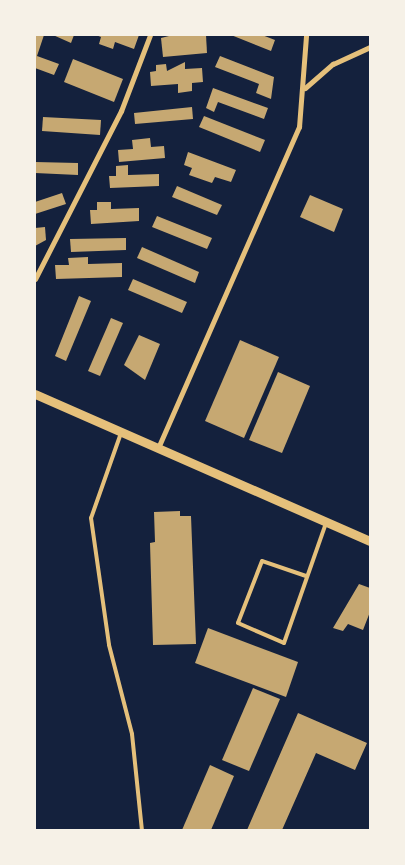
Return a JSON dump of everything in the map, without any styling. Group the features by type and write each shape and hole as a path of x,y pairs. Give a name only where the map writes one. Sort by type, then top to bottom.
{"street":[{"path":"35,279 117,120 150,35"},
{"path":"157,448 299,127 305,88 306,35"},
{"path":"305,88 334,64 370,47"},
{"path":"35,394 370,541"}],"lane":[{"path":"121,433 91,518 109,645 132,734 142,830"},
{"path":"306,576 262,561 238,623 284,643 306,576 327,521"}],"building":[{"path":"35,35 44,35 37,56 59,64 54,75 35,68"},
{"path":"53,35 74,35 71,43"},
{"path":"96,35 139,35 134,49 115,42 113,49 99,44 101,37"},
{"path":"173,35 206,35 207,53 163,57 161,38"},
{"path":"231,35 262,35 275,40 271,51"},
{"path":"220,56 274,77 271,99 256,93 259,84 215,67"},
{"path":"73,59 123,79 114,102 64,82"},
{"path":"185,62 185,69 202,68 203,82 192,83 192,91 178,93 178,84 151,86 150,72 156,71 156,65 166,64 167,71"},
{"path":"213,88 268,108 264,119 218,102 214,112 206,108"},
{"path":"192,107 193,119 135,124 134,113"},
{"path":"204,116 265,140 260,152 199,127"},
{"path":"43,117 101,120 100,135 42,131"},
{"path":"150,138 151,147 164,146 165,158 119,162 118,150 133,149 132,140"},
{"path":"188,152 236,170 231,182 215,177 212,183 189,175 192,168 184,165"},
{"path":"35,162 78,163 78,175 35,173"},
{"path":"128,165 128,175 159,174 159,186 110,188 109,176 116,176 116,166"},
{"path":"177,186 222,205 217,215 172,197"},
{"path":"62,193 66,204 35,214 35,202"},
{"path":"310,195 343,209 334,232 300,217"},
{"path":"97,202 111,202 111,209 139,208 139,221 91,224 90,210 97,210"},
{"path":"157,216 212,238 207,249 152,227"},
{"path":"45,227 46,240 35,246 35,228"},
{"path":"126,238 126,250 71,252 70,239"},
{"path":"142,247 199,272 195,283 137,258"},
{"path":"88,257 88,264 122,263 122,277 56,279 55,265 69,265 68,258"},
{"path":"133,279 187,302 182,313 128,290"},
{"path":"79,296 91,301 66,361 55,356"},
{"path":"111,318 123,323 100,376 88,371"},
{"path":"139,335 160,344 145,380 124,365"},
{"path":"240,340 279,357 244,438 205,421"},
{"path":"278,372 310,386 282,453 249,440"},
{"path":"180,511 180,516 191,516 196,644 153,645 150,543 155,542 154,512"},
{"path":"359,584 370,588 370,612 363,630 348,624 343,631 333,628"},
{"path":"208,628 298,662 286,697 195,663"},
{"path":"253,688 280,699 249,771 222,760"},
{"path":"298,713 367,743 355,770 316,753 282,830 247,830"},
{"path":"210,765 234,776 211,830 182,830"}]}
